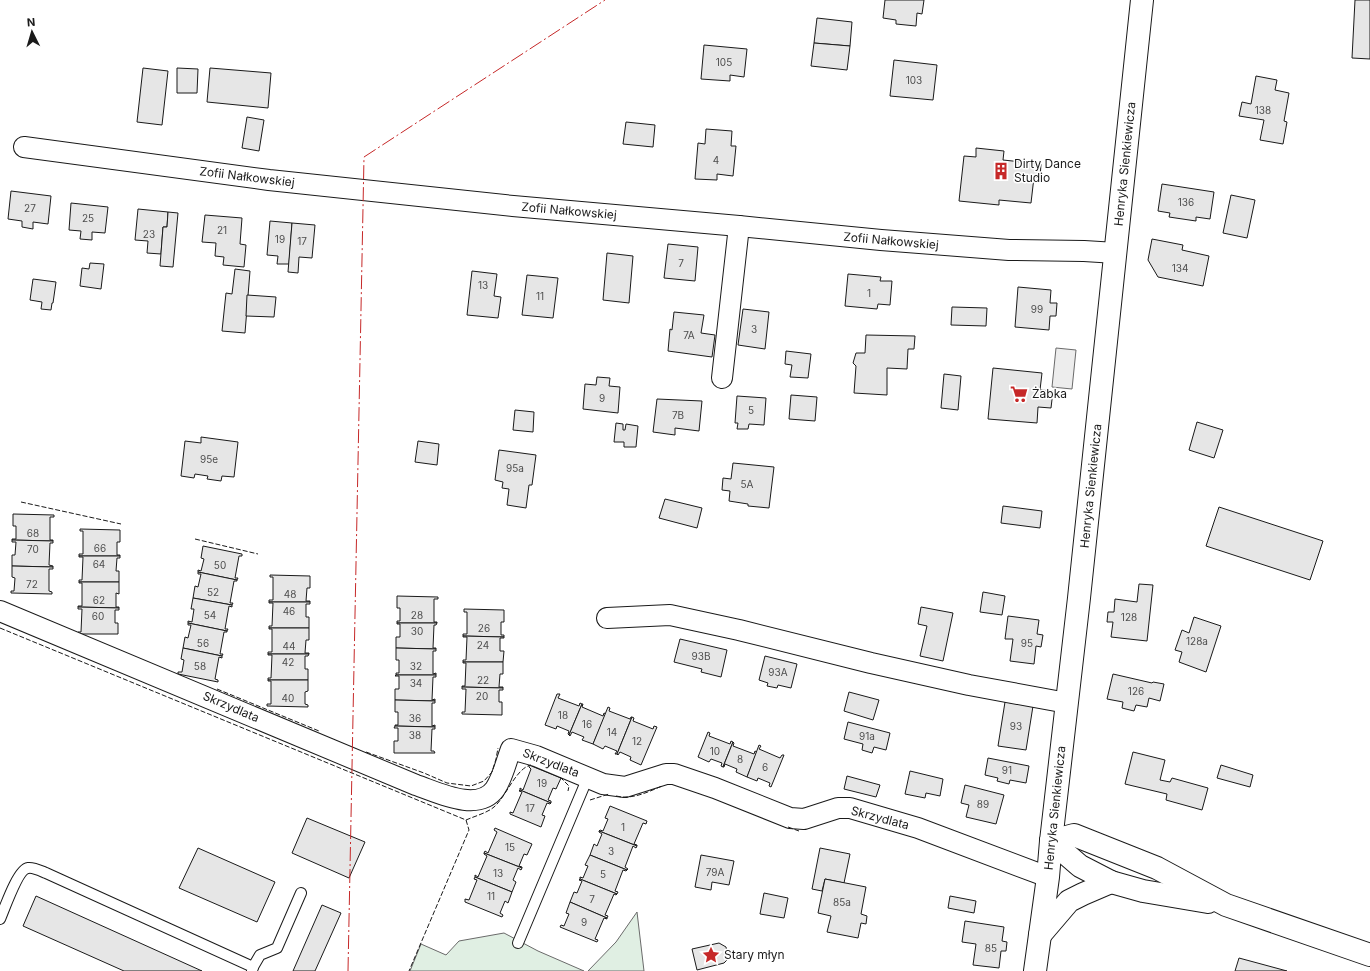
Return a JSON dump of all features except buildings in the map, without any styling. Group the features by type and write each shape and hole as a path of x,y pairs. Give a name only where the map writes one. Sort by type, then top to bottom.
{"street":[{"name":"Henryka Sienkiewicza","path":"1035,971 1048,877 1142,0"},
{"name":"Zofii Nałkowskiej","path":"24,147 277,181 513,206 881,240 1009,250 1116,253"},
{"path":"722,378 739,226"},
{"name":"Skrzydlata","path":"0,611 410,782 453,798 470,801 483,799 494,791 501,778 511,749 536,756 603,784 624,787 666,774 674,774 715,788 790,818 804,819 838,808 850,808 918,828 1048,877"},
{"path":"606,618 670,615 739,630 871,664 969,685 1067,703"},
{"path":"1051,841 1074,835 1157,868 1226,905 1370,955"},
{"path":"1051,841 1080,866 1110,882 1142,891 1226,905"},
{"path":"1040,935 1070,902 1083,894 1110,882"}],"lane":[{"path":"518,943 588,778"},
{"path":"0,919 19,876 24,869 28,868 46,873 253,969 260,955 278,948 301,893"}],"green space":[{"path":"637,912 644,971 588,971 616,942"},
{"path":"504,933 538,951 584,971 410,971 421,944 446,955 459,941"}],"shaded area":[{"path":"1056,348 1076,350 1072,389 1052,387"}],"fence":[{"path":"21,502 121,524"},
{"path":"195,539 258,554"},
{"path":"0,628 466,820 469,830 409,971"},
{"path":"217,689 319,731"},
{"path":"366,752 447,783 471,786 484,781 492,772 498,748"},
{"path":"466,820 484,813 494,807 521,771 531,765"},
{"path":"560,777 569,786 568,791"},
{"path":"616,796 634,796 646,793 662,786"},
{"path":"590,800 609,794"},
{"path":"788,827 799,831"}],"power":[{"path":"348,971 364,157 605,0"}],"place":[{"name":"Dirty Dance Studio","path":"1001,171"},
{"name":"Żabka","path":"1019,394"},
{"name":"Stary młyn","path":"711,955"}]}
